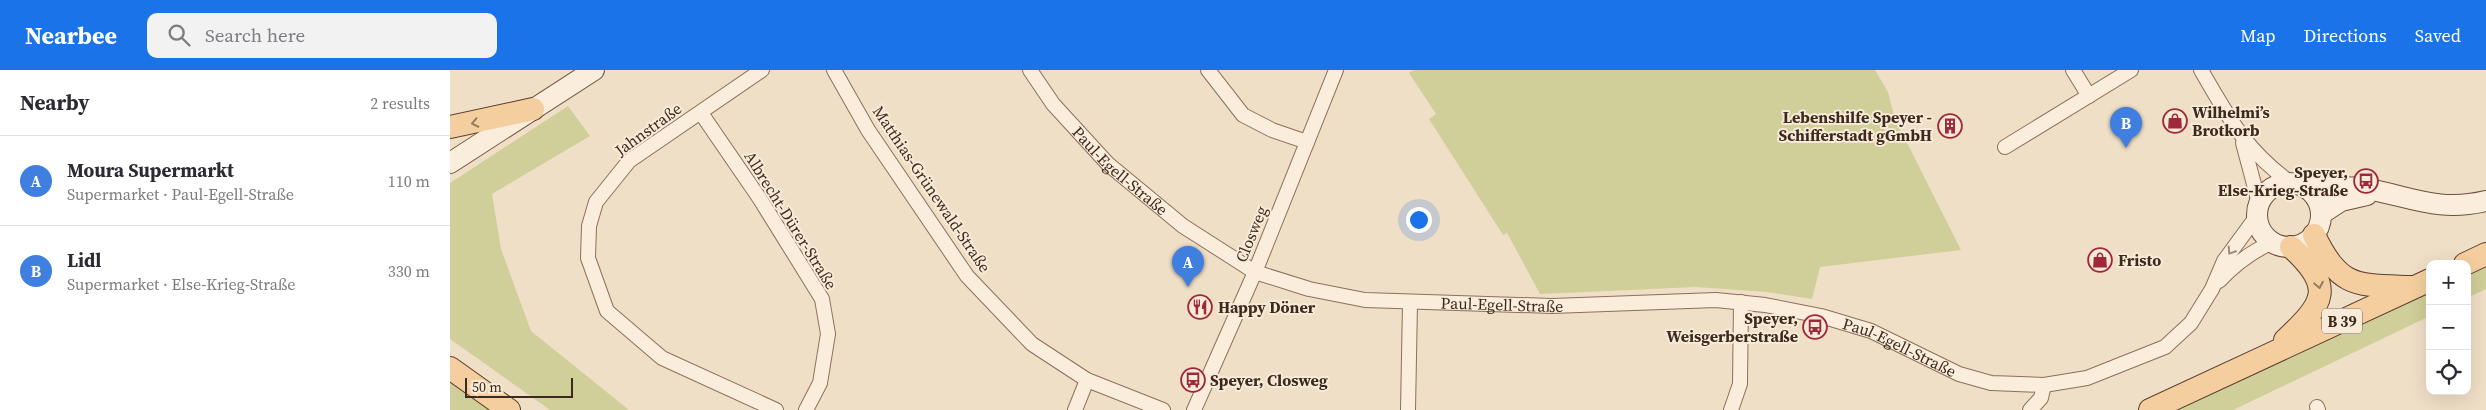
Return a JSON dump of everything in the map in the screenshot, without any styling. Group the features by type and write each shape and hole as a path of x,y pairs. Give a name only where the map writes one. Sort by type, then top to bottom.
{"main road":[{"path":"450,127 533,109"},
{"path":"2317,224 2326,259 2334,270 2352,281 2366,285 2422,283"},
{"path":"2270,354 2310,317 2319,299 2320,292 2317,275 2311,266 2282,244"},
{"path":"2471,261 2486,254"},
{"name":"B 39","path":"2150,410 2422,283"},
{"path":"450,368 509,410"}],"street":[{"path":"450,163 594,70"},
{"name":"Jahnstraße","path":"762,70 629,161 596,202 588,226 588,258 607,311 662,358 776,410"},
{"name":"Matthias-Grünewald-Straße","path":"834,70 868,130 967,276 1032,344 1088,380 1163,410"},
{"name":"Paul-Egell-Straße","path":"1030,70 1052,104 1108,164 1183,226 1254,272 1336,296 1410,302 1552,306 1696,300 1741,302 1804,312 1864,328 1959,374 1991,383 2044,385 2087,378 2165,347 2191,323 2212,289 2224,261 2258,210 2268,190 2275,186 2299,185 2360,188 2419,202 2448,206 2464,206 2486,201"},
{"path":"1208,70 1243,115 1272,130 1307,142"},
{"name":"Closweg","path":"1194,410 1254,272 1336,70"},
{"path":"2073,70 2089,96"},
{"path":"2005,147 2132,70"},
{"path":"2201,70 2241,137 2265,164 2299,185 2317,199 2317,224"},
{"name":"Albrecht-Dürer-Straße","path":"701,112 760,199 822,299 828,334 820,383 806,410"},
{"path":"2241,137 2263,234 2282,244"},
{"name":"Paul-Egell-Straße","path":"2212,289 2241,260 2259,248 2304,243 2317,224 2341,201 2354,197 2389,194"},
{"path":"1408,410 1410,302"},
{"path":"1731,410 1740,384 1741,302"},
{"path":"1075,410 1088,380"},
{"path":"2030,410 2041,398 2044,385"}],"shaded area":[{"path":"1414,70 1875,70 1888,92 1895,119 1961,250 1820,267 1812,299 1767,292 1696,287 1540,294 1507,233 1503,235 1429,119 1436,114 1409,73"},
{"path":"568,106 590,136 492,194 501,249 531,331 629,410 550,410 450,339 450,183"},
{"path":"2486,266 2486,289 2471,296 2471,272"},
{"path":"2426,294 2426,318 2233,410 2176,410"},
{"path":"450,379 495,410 450,410"}],"place":[{"name":"Wilhelmi’s Brotkorb","path":"2175,121"},
{"name":"Lebenshilfe Speyer - Schifferstadt gGmbH","path":"1950,126"},
{"name":"Lidl","path":"2126,148"},
{"name":"Speyer, Else-Krieg-Straße","path":"2366,181"},
{"name":"Fristo","path":"2100,260"},
{"name":"Moura Supermarkt","path":"1188,287"},
{"name":"Happy Döner","path":"1200,307"},
{"name":"Speyer, Weisgerberstraße","path":"1815,327"},
{"name":"Speyer, Closweg","path":"1193,380"}]}
